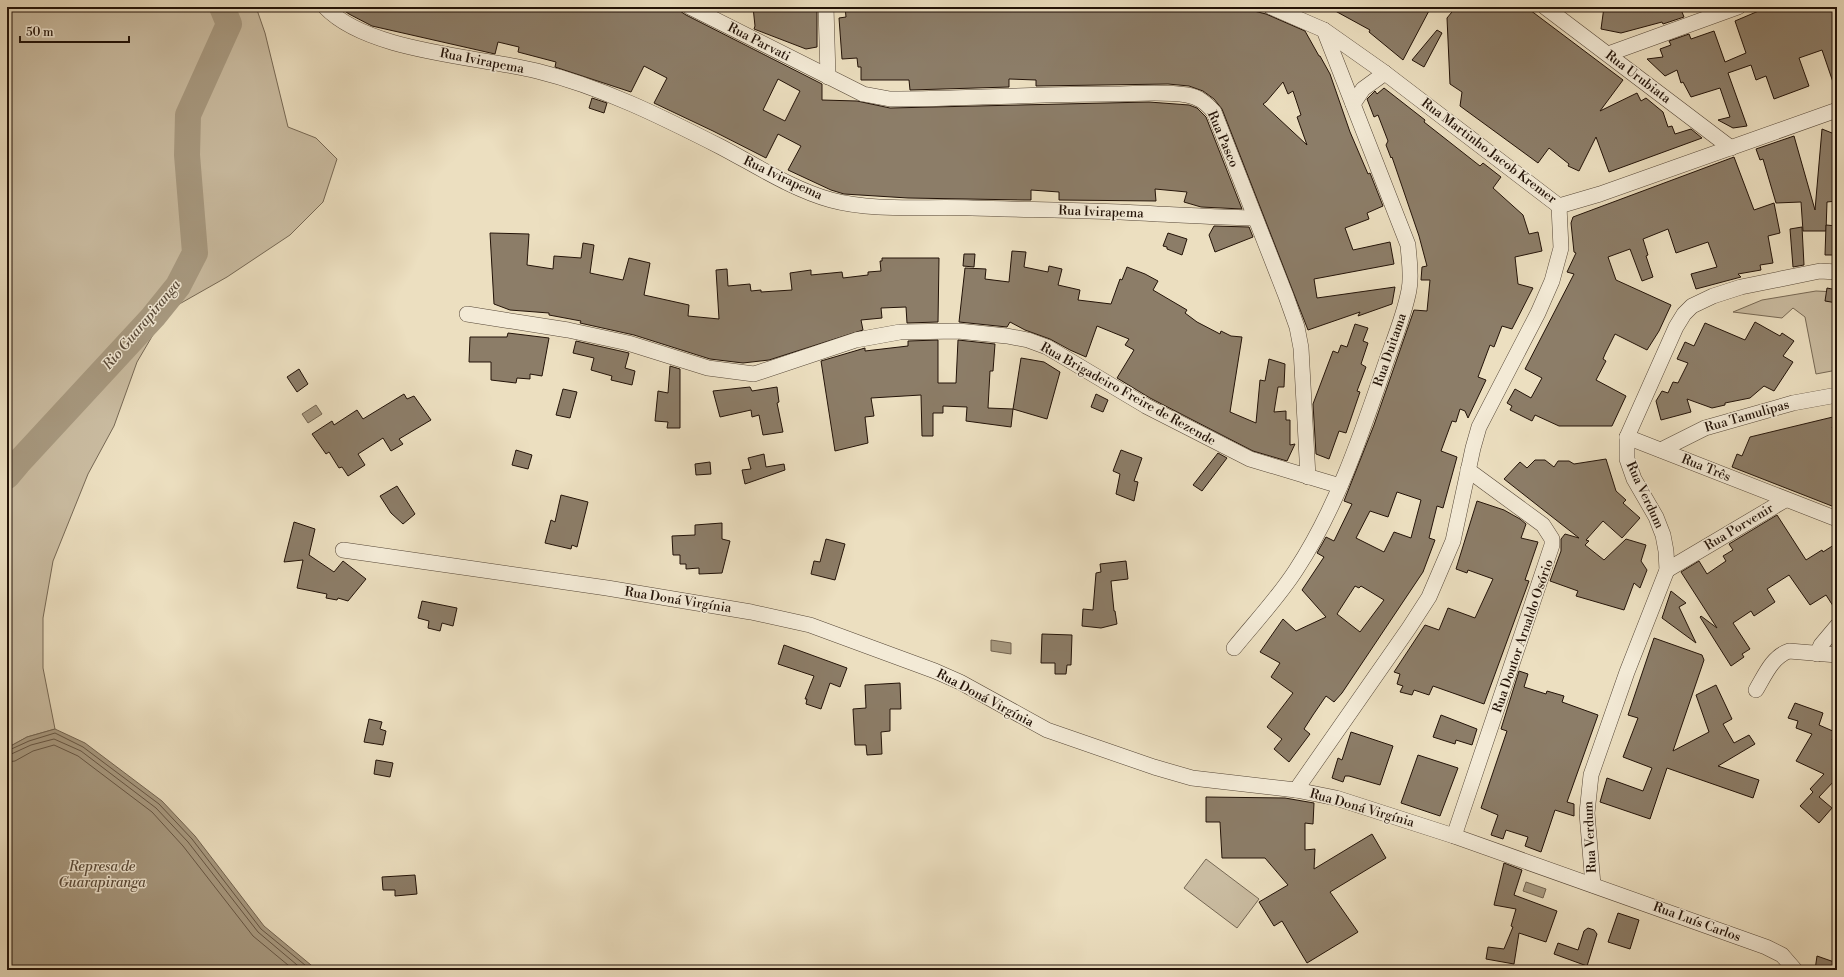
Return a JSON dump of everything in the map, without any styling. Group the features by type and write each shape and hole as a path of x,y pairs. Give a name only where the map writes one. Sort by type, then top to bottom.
{"street":[{"name":"Rua Ivirapema","path":"325,7 334,17 356,29 404,46 536,71 589,87 631,102 781,180 809,193 832,201 865,207 946,207 1157,214 1219,218 1255,218"},
{"path":"826,7 828,77"},
{"name":"Rua Martinho Jacob Kremer","path":"1271,7 1324,30 1385,73 1559,206 1600,194 1837,110"},
{"name":"Rua Urubiata","path":"1545,7 1731,148"},
{"path":"1608,54 1738,7"},
{"name":"Rua Parvati","path":"693,8 828,77"},
{"name":"Rua Duitama","path":"1234,648 1275,599 1296,569 1322,526 1340,486 1369,410 1403,314 1410,281 1408,245 1324,30"},
{"path":"1353,104 1363,89 1385,73"},
{"name":"Rua Pasco","path":"828,77 863,94 890,99 1074,94 1167,94 1187,95 1198,98 1207,104 1214,112 1297,327 1302,355 1308,477"},
{"path":"1821,116 1837,123"},
{"path":"1296,790 1429,597 1453,541 1479,427 1538,313 1552,281 1561,248 1559,206"},
{"name":"Rua Verdum","path":"1593,885 1587,813 1591,775 1627,672 1667,570 1663,535 1656,517 1634,479 1627,459 1627,437 1676,327 1684,314 1692,306 1713,296 1741,287 1820,271 1837,272"},
{"name":"Rua Brigadeiro Freire de Rezende","path":"467,314 568,330 628,343 708,368 754,374 856,340 900,332 958,331 1007,336 1028,340 1047,347 1146,406 1250,459 1340,486"},
{"name":"Rua Tamulipas","path":"1662,450 1705,428 1793,403 1837,395"},
{"name":"Rua Três","path":"1627,437 1785,500"},
{"name":"Rua Doutor Arnaldo Osório","path":"1454,836 1552,545 1552,539 1543,525 1468,470"},
{"name":"Rua Porvenir","path":"1667,570 1785,500 1837,519"},
{"name":"Rua Doná Virgínia","path":"343,550 607,588 751,612 810,625 935,671 960,682 1047,730 1140,762 1192,778 1296,790 1336,798 1454,836 1593,885"},
{"path":"1817,654 1821,645 1837,626"},
{"path":"1756,690 1771,665 1783,653 1789,651 1837,655"},
{"name":"Rua Luís Carlos","path":"1593,885 1766,947 1782,956 1795,970"}],"shaded area":[{"path":"7,7 256,7 265,33 288,127 316,138 337,159 323,202 290,235 227,277 167,311 137,362 114,426 88,474 53,561 43,618 43,668 55,729 27,737 7,748"},
{"path":"1816,291 1837,292 1837,370 1816,374 1805,317 1793,308 1782,318 1733,312 1762,300"},
{"path":"1206,859 1259,899 1237,928 1184,888"}],"water":[{"path":"316,405 322,414 308,423 302,414"},
{"path":"991,640 1011,643 1011,654 991,651"},
{"name":"Represa de Guarapiranga","path":"55,729 85,743 162,801 195,836 264,926 317,970 7,970 7,748 27,737"},
{"path":"1526,882 1546,889 1543,898 1523,891"}],"building":[{"path":"339,7 674,7 686,15 822,84 822,100 857,101 890,108 1149,102 1189,105 1197,108 1206,117 1242,209 1201,207 1184,202 1187,192 1155,189 1156,201 1059,200 1059,192 1031,190 1031,200 908,198 844,194 831,190 788,170 801,146 778,134 766,158 654,103 667,78 644,66 631,92 555,67 556,62 518,52 519,47 498,42 495,54 372,26","holes":["778,79 800,91 785,121 763,110"]},
{"path":"753,7 817,7 817,47 806,49 754,29"},
{"path":"845,7 1238,7 1266,14 1305,31 1330,74 1350,132 1368,174 1370,173 1383,206 1367,213 1369,219 1345,228 1353,250 1390,242 1394,264 1314,279 1317,298 1395,287 1392,304 1358,316 1360,312 1308,330 1222,109 1214,99 1203,91 1189,86 1168,84 1036,86 1036,80 1009,79 1009,87 910,90 909,80 861,80 861,67 858,67 857,58 842,59 839,18 846,17","holes":["1283,82 1288,94 1293,91 1301,115 1297,117 1307,145 1263,104"]},
{"path":"1328,7 1431,7 1403,60 1369,32 1370,30"},
{"path":"1456,7 1526,7 1623,80 1600,111 1637,93 1641,101 1646,98 1663,112 1668,127 1672,126 1675,134 1691,129 1702,138 1609,172 1596,137 1579,171 1568,166 1569,164 1549,148 1538,163 1460,106 1462,92 1450,84 1447,18"},
{"path":"1604,7 1680,7 1684,17 1663,24 1662,22 1621,33 1601,29"},
{"path":"1768,7 1837,7 1837,88 1835,88 1822,50 1799,58 1809,86 1774,99 1766,76 1756,80 1751,65 1728,73 1747,126 1733,128 1718,120 1730,117 1720,88 1691,97 1683,82 1681,83 1677,70 1665,76 1647,59 1663,57 1660,49 1671,45 1669,41 1689,34 1691,39 1714,31 1725,62 1746,53 1735,21"},
{"path":"1437,30 1442,33 1424,67 1412,60"},
{"path":"1384,88 1480,166 1483,163 1501,177 1493,188 1523,215 1529,234 1538,232 1542,251 1515,257 1518,284 1533,288 1512,329 1502,326 1494,347 1490,345 1478,377 1486,380 1468,418 1465,411 1460,409 1456,422 1452,421 1441,451 1457,457 1443,508 1437,506 1429,538 1435,540 1423,572 1342,693 1334,702 1326,696 1304,729 1310,734 1289,762 1274,749 1282,739 1267,727 1293,693 1271,677 1280,663 1260,652 1283,619 1296,631 1326,617 1302,590 1324,557 1317,553 1326,537 1334,541 1352,504 1344,501 1374,425 1414,310 1427,311 1430,280 1421,280 1422,267 1427,266 1419,236 1392,157 1391,158 1386,145 1388,141 1378,115 1374,117 1367,99 1375,91 1377,94","holes":["1397,492 1421,500 1411,538 1394,532 1384,552 1356,538 1370,511 1388,517","1355,586 1359,588 1361,586 1384,600 1360,632 1337,614"]},
{"path":"592,98 607,103 604,113 589,108"},
{"path":"1822,129 1837,135 1837,201 1827,202 1826,231 1803,231 1801,202 1776,203 1763,159 1760,160 1756,149 1794,136 1815,210"},
{"path":"1734,157 1754,210 1774,203 1780,233 1768,236 1773,263 1760,265 1761,270 1738,274 1741,277 1696,289 1691,274 1717,267 1708,242 1676,253 1668,229 1643,239 1648,255 1646,256 1653,277 1642,281 1630,249 1608,257 1616,280 1671,305 1659,331 1647,350 1615,334 1605,354 1603,359 1606,361 1596,380 1626,396 1612,426 1559,426 1535,415 1532,421 1510,410 1512,406 1507,403 1515,389 1531,398 1542,378 1525,369 1574,274 1567,272 1576,253 1574,252 1571,223 1573,217"},
{"path":"1826,225 1837,226 1837,255 1825,255"},
{"path":"1214,226 1249,227 1253,237 1215,252 1209,235"},
{"path":"1802,227 1804,265 1793,267 1790,229"},
{"path":"490,233 529,234 527,265 553,269 554,256 581,258 583,243 594,245 590,273 623,280 629,258 650,263 644,295 689,305 688,316 719,319 716,270 727,269 728,286 750,284 751,291 761,290 761,292 792,290 790,273 811,270 811,275 842,272 843,278 868,275 868,272 881,271 880,261 882,261 882,258 939,258 938,322 907,323 906,307 881,308 882,318 861,320 863,330 769,360 743,363 710,359 634,335 580,323 581,321 549,315 549,313 510,310 494,304"},
{"path":"1168,233 1187,239 1182,255 1163,246"},
{"path":"1012,251 1026,252 1024,267 1048,272 1049,266 1062,269 1058,285 1080,290 1078,300 1111,304 1120,279 1122,280 1127,267 1158,281 1153,290 1187,310 1185,313 1197,322 1220,334 1221,331 1231,336 1242,337 1230,412 1256,423 1260,380 1265,381 1269,359 1285,364 1284,387 1278,387 1274,412 1286,411 1286,420 1290,420 1290,445 1295,444 1287,461 1253,451 1150,398 1117,378 1134,350 1125,345 1129,339 1097,326 1086,357 1050,339 1025,330 1010,322 1007,327 959,322 965,268 986,269 985,279 1009,282"},
{"path":"964,254 975,254 974,267 963,266"},
{"path":"1827,288 1837,290 1837,303 1825,301"},
{"path":"1755,322 1780,336 1782,333 1794,341 1783,356 1793,362 1774,391 1764,386 1750,398 1725,403 1725,405 1712,408 1687,399 1691,412 1661,420 1656,401 1662,391 1668,393 1673,382 1678,383 1688,363 1677,359 1685,342 1694,346 1705,323 1745,340"},
{"path":"1355,324 1368,328 1363,341 1368,343 1361,364 1366,367 1357,391 1360,392 1346,433 1339,431 1329,459 1316,454 1313,404 1333,351 1338,353 1341,345 1347,347"},
{"path":"508,333 549,338 542,376 530,374 530,379 517,378 516,383 491,380 491,362 469,362 470,337 507,337"},
{"path":"938,340 938,383 956,383 958,340 995,344 993,371 990,371 988,408 1013,409 1011,427 966,421 967,407 943,406 943,413 933,413 933,436 922,436 921,395 871,398 874,416 865,417 868,443 835,451 821,361 865,348 865,351 908,346 908,341"},
{"path":"576,341 629,353 625,368 635,371 632,385 611,380 612,376 591,370 594,358 573,353"},
{"path":"1021,358 1044,362 1060,372 1047,419 1013,409"},
{"path":"670,366 680,369 680,428 667,428 668,422 655,421 658,391 668,393"},
{"path":"299,369 308,384 297,392 287,377"},
{"path":"750,387 752,391 777,387 779,402 777,403 783,432 763,435 759,415 752,417 751,410 720,417 713,391"},
{"path":"563,389 577,392 570,418 556,415"},
{"path":"404,394 407,399 414,396 431,420 399,439 403,444 391,451 383,438 358,454 365,465 348,476 342,467 339,468 329,452 326,454 312,434 332,421 334,425 357,410 363,419"},
{"path":"1096,394 1108,400 1103,412 1091,407"},
{"path":"1837,416 1832,428 1837,430 1837,508 1732,467 1737,454 1742,456 1750,437"},
{"path":"516,450 532,455 528,469 512,465"},
{"path":"1121,450 1142,458 1134,481 1138,482 1134,501 1116,494 1120,474 1113,471"},
{"path":"1218,453 1227,458 1202,491 1193,485"},
{"path":"764,454 766,467 784,464 785,470 745,484 742,470 751,469 748,458"},
{"path":"1606,459 1616,491 1626,500 1623,503 1640,518 1622,538 1603,521 1586,540 1589,541 1585,545 1604,560 1626,539 1646,545 1641,561 1647,570 1640,588 1634,583 1624,610 1576,596 1578,591 1550,581 1561,551 1561,539 1565,534 1579,538 1504,479 1520,462 1527,468 1535,460 1545,460 1554,467 1558,461 1569,461 1574,464"},
{"path":"710,462 711,474 696,475 695,464"},
{"path":"397,486 415,514 403,524 391,513 380,496"},
{"path":"561,495 588,502 577,547 572,545 571,549 545,543 551,520 555,522"},
{"path":"1477,501 1504,510 1520,519 1526,524 1521,538 1538,542 1525,580 1529,581 1484,704 1433,686 1429,695 1414,690 1412,695 1400,692 1403,686 1397,684 1400,674 1394,672 1425,625 1439,630 1448,608 1475,618 1493,579 1468,570 1467,573 1456,569"},
{"path":"1777,515 1806,560 1837,543 1837,612 1826,595 1810,605 1789,575 1767,589 1775,602 1754,616 1751,611 1733,623 1750,649 1742,654 1744,657 1731,666 1700,617 1701,616 1717,628 1681,572 1699,561 1707,574 1726,561 1723,556 1733,550 1729,544"},
{"path":"294,522 315,529 309,555 334,572 343,561 366,579 348,601 338,598 337,600 326,598 327,594 297,588 303,560 284,562"},
{"path":"722,523 722,539 730,541 722,573 699,574 699,568 686,569 686,564 680,564 680,555 673,555 672,536 695,535 695,525"},
{"path":"826,539 845,544 835,580 811,574 814,561 820,562"},
{"path":"1126,561 1128,579 1111,581 1117,624 1101,628 1082,626 1083,609 1093,610 1096,573 1101,572 1100,564"},
{"path":"1671,591 1686,603 1679,607 1696,643 1662,618"},
{"path":"422,601 457,608 453,626 442,623 440,631 428,628 429,621 418,618"},
{"path":"1042,634 1072,635 1071,665 1067,665 1066,674 1055,674 1055,663 1041,663"},
{"path":"1654,638 1702,655 1704,660 1673,751 1709,732 1696,695 1716,685 1732,719 1723,724 1734,743 1749,735 1755,744 1718,766 1759,780 1753,798 1667,768 1650,819 1600,802 1607,778 1643,791 1652,768 1623,757 1638,718 1628,715"},
{"path":"784,645 847,668 840,687 830,683 821,709 806,704 807,699 805,699 814,676 778,664"},
{"path":"1519,671 1528,674 1524,687 1546,694 1547,691 1564,696 1562,702 1598,715 1567,802 1574,804 1574,816 1555,810 1541,852 1525,846 1528,837 1506,830 1503,839 1491,835 1498,815 1481,808 1507,731 1501,729"},
{"path":"900,683 901,709 890,709 890,731 881,732 882,754 867,755 866,745 855,745 853,709 866,708 865,685"},
{"path":"1795,703 1823,713 1819,725 1835,732 1832,740 1837,742 1837,781 1835,780 1819,797 1832,808 1819,823 1800,806 1813,792 1810,789 1824,774 1796,761 1812,734 1796,728 1798,721 1788,718"},
{"path":"1441,715 1477,729 1472,745 1456,740 1455,744 1433,737"},
{"path":"369,719 382,722 380,729 386,731 383,745 364,742"},
{"path":"1351,732 1393,746 1380,785 1349,776 1345,776 1343,782 1332,778 1338,758 1342,760"},
{"path":"1418,755 1458,768 1440,816 1401,803"},
{"path":"376,760 393,763 390,777 374,774"},
{"path":"1206,797 1285,798 1314,803 1313,824 1305,823 1305,850 1315,849 1314,869 1372,834 1386,858 1330,892 1358,932 1307,963 1282,921 1274,926 1259,902 1288,885 1265,858 1222,858 1220,822 1206,822"},
{"path":"1504,863 1522,870 1514,895 1557,911 1546,942 1519,933 1514,964 1486,959 1488,947 1504,949 1513,927 1511,926 1516,909 1494,905"},
{"path":"415,875 417,894 395,896 395,890 383,890 382,877"},
{"path":"1618,913 1639,920 1630,949 1608,942"},
{"path":"1588,928 1594,930 1597,934 1587,966 1554,954 1558,943 1578,950 1584,931"},
{"path":"1817,956 1837,963 1837,970 1815,970"}],"waterway":[{"name":"Rio Guarapiranga","path":"7,476 153,317 178,286 195,253 187,155 188,115 229,24 222,7"}]}
